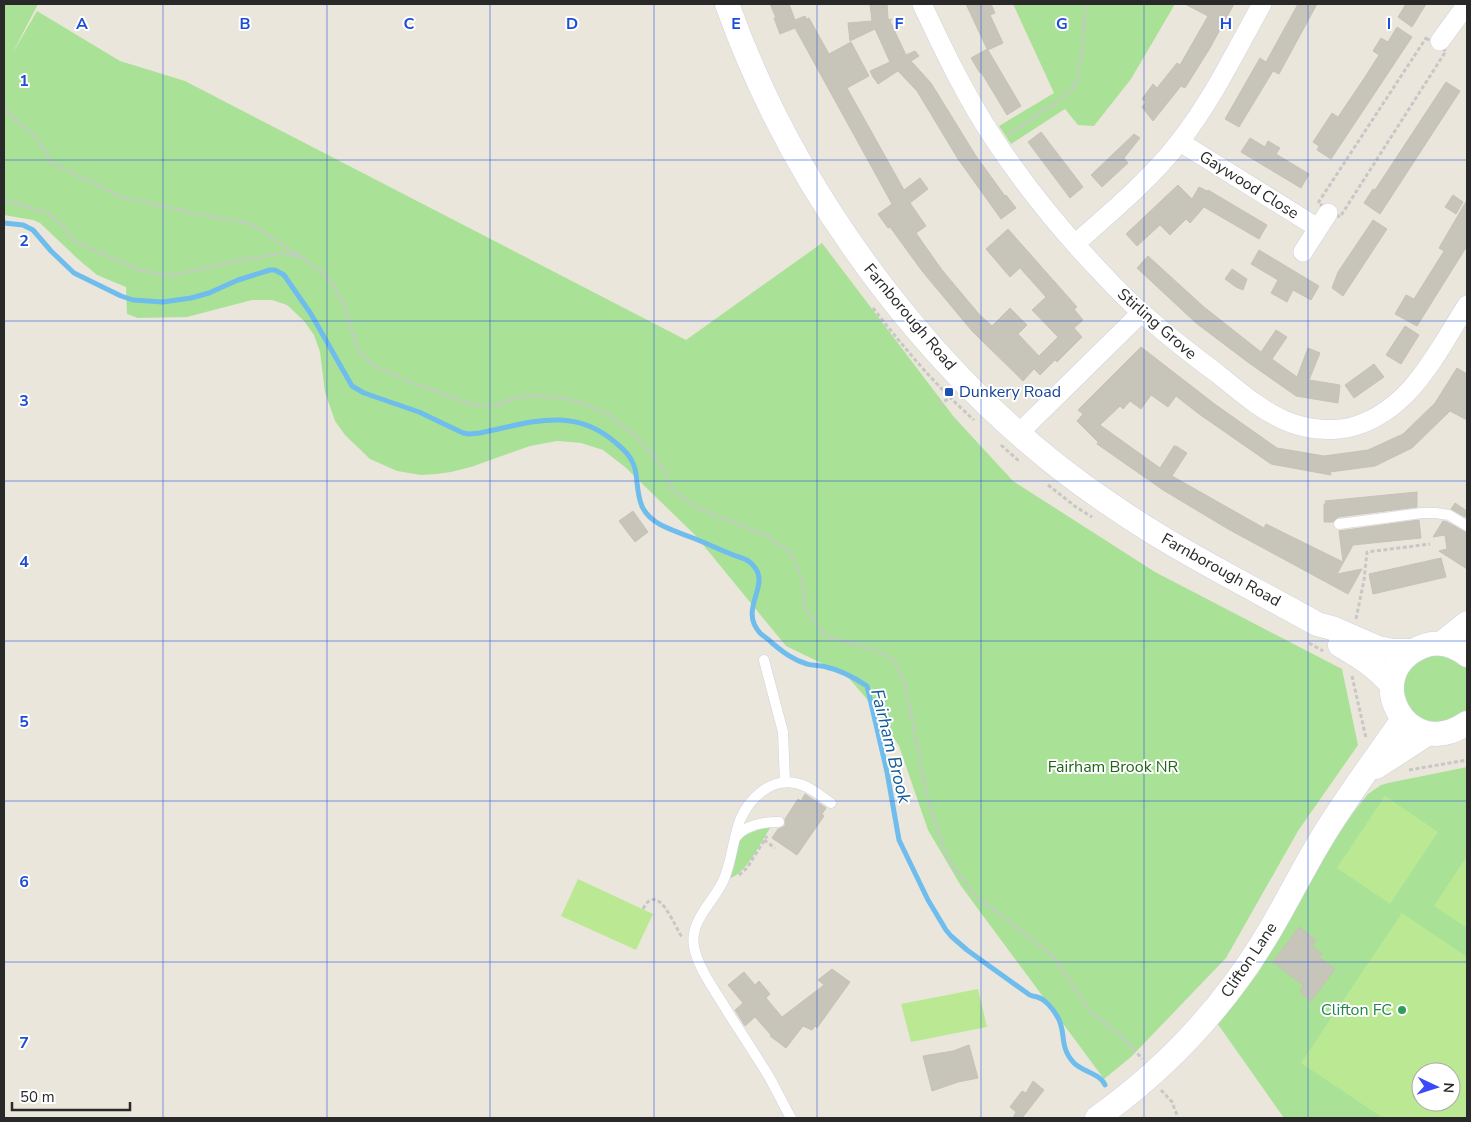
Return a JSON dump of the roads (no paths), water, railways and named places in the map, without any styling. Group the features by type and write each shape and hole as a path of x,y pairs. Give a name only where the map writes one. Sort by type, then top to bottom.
{"street":[{"name":"Farnborough Road","path":"726,4 760,86 801,165 832,217 888,294 934,349 985,403 1018,434 1059,468 1113,507 1171,543 1317,624 1332,628 1378,648 1393,651 1411,651"},
{"name":"Stirling Grove","path":"922,4 965,91 995,142 1046,211 1141,313 1193,356 1277,417 1307,427 1337,429 1369,421 1398,403 1420,379 1467,305"},
{"path":"1075,244 1136,190 1180,142 1203,109 1262,4"},
{"path":"1433,40 1464,14"},
{"name":"Gaywood Close","path":"1180,142 1324,220 1303,252"},
{"path":"1018,434 1141,313"},
{"path":"1442,643 1467,623"},
{"name":"Farnborough Road","path":"1317,624 1327,637 1364,658 1392,685"},
{"path":"1467,655 1458,648 1442,643 1426,644 1411,651 1398,666 1392,685 1392,697 1396,709 1403,720 1414,728 1427,734 1441,734 1455,731 1467,724"},
{"name":"Clifton Lane","path":"1096,1118 1128,1094 1172,1055 1192,1035 1235,984 1265,939 1336,815 1403,720"},
{"name":"Clifton Lane","path":"1366,773 1427,734"}],"lane":[{"path":"1339,524 1436,512 1449,515 1467,526"},
{"path":"764,660 783,732 785,782"},
{"path":"791,1118 768,1076 701,968 694,942 695,930 700,916 719,888 727,871 740,821 752,799 769,787 785,782 795,782 831,803"},
{"path":"735,839 743,830 757,825 777,822"}],"waterway":[{"name":"Fairham Brook","path":"4,223 23,225 33,230 74,273 133,300 163,302 191,298 209,293 238,280 275,270 284,275 311,314 352,386 364,393 419,412 463,433 480,433 534,422 567,420 584,424 600,431 616,443 632,460 639,496 647,515 669,529 745,559 753,565 759,576 759,584 752,616 754,624 760,633 784,653 797,660 809,665 824,666 837,670 867,686 887,772 899,840 928,900 951,936 967,950 1030,995 1040,998 1048,1005 1060,1022 1064,1045 1069,1057 1078,1066 1100,1078 1105,1085"}],"place":[{"name":"Dunkery Road","path":"949,392"},
{"name":"Clifton FC","path":"1402,1010"}],"park label":[{"name":"Fairham Brook NR","path":"1113,767"}]}
